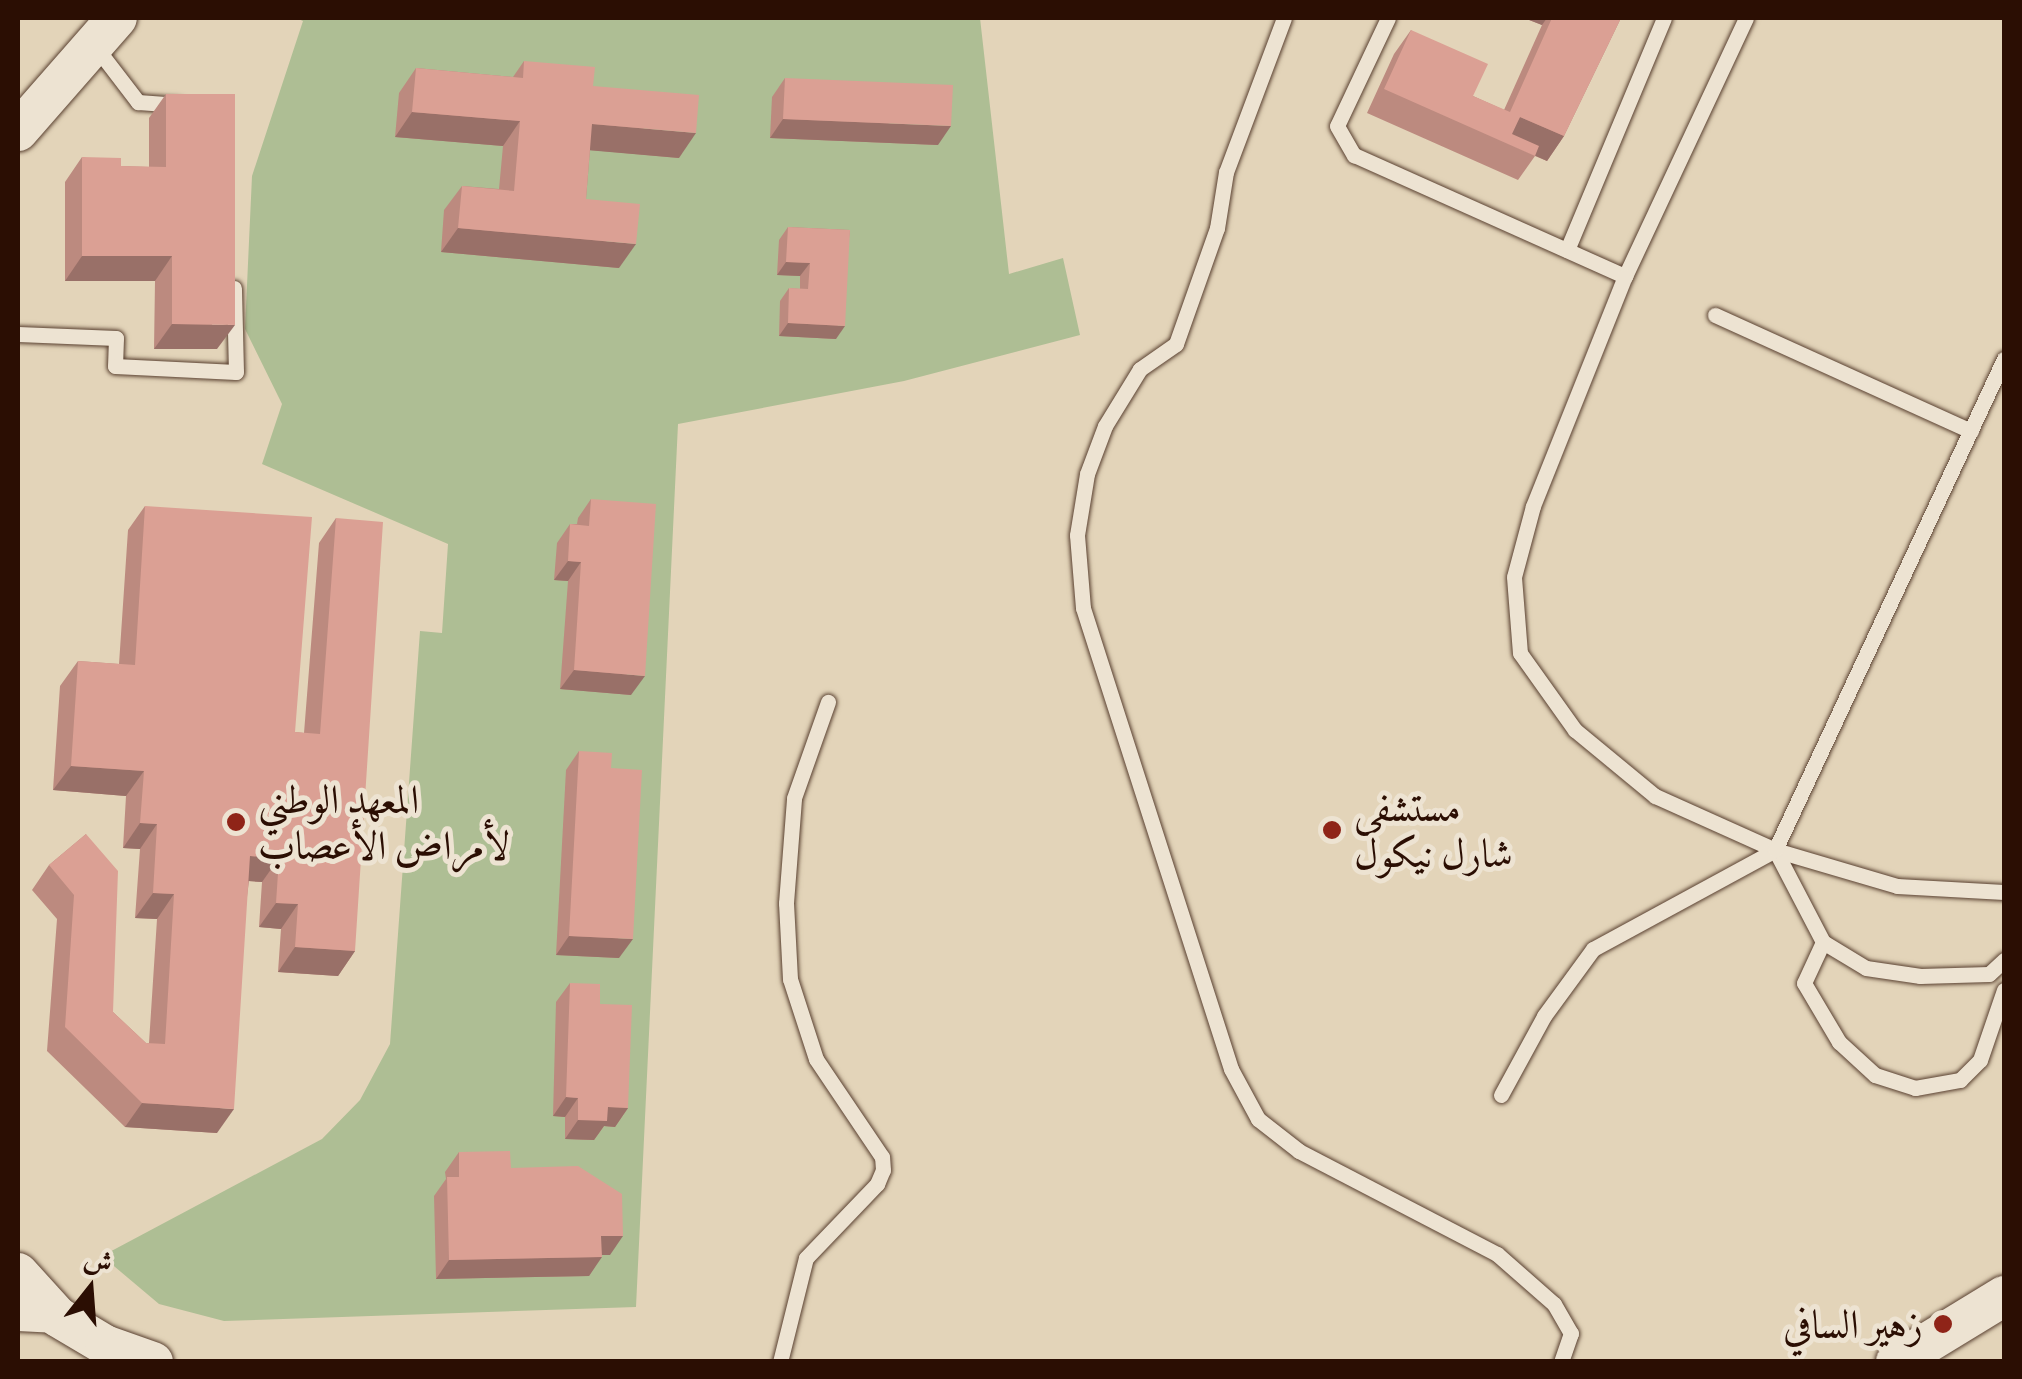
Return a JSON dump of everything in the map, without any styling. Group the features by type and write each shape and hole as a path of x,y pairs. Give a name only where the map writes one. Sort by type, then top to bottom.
{"street":[{"path":"18,131 105,31"},
{"path":"18,1272 58,1317 105,1345 153,1362"},
{"path":"1896,1362 2004,1296"},
{"path":"18,1316 58,1317"}],"lane":[{"path":"1284,18 1226,172 1217,228 1176,344 1140,369 1105,426 1087,474 1077,534 1082,608 1231,1069 1258,1120 1298,1151 1497,1254 1554,1304 1570,1333 1561,1362"},
{"path":"1388,18 1337,126 1354,154 1625,276"},
{"path":"1567,250 1664,18"},
{"path":"1746,18 1625,276 1533,506 1514,577 1520,654 1575,730 1655,796 1775,850 1897,886 2004,892"},
{"path":"105,31 138,102 194,105"},
{"path":"18,334 116,338 116,366 236,372 234,277"},
{"path":"1715,314 1970,431"},
{"path":"1501,1095 1544,1016 1594,950 1775,850 2004,358"},
{"path":"780,1362 806,1258 877,1184 883,1170 882,1156 816,1058 790,980 786,904 794,798 828,702"},
{"path":"1775,850 1823,942 1866,968 1920,976 1989,974 2004,960"},
{"path":"1823,942 1804,983 1839,1042 1875,1075 1915,1088 1960,1080 1980,1060 2004,990"}],"green space":[{"path":"296,18 980,18 1009,274 1063,258 1080,335 904,381 678,424 636,1307 224,1321 159,1304 102,1256 322,1139 360,1100 390,1044 420,631 442,633 448,544 262,464 282,404 245,329 252,176 303,21"}],"building":[{"path":"1552,18 1621,18 1564,136 1520,117 1512,134 1539,146 1535,156 1384,89 1411,30 1488,64 1473,96 1510,112"},
{"path":"524,61 595,67 593,86 699,95 696,133 592,124 586,199 640,204 636,244 458,228 462,186 514,191 520,121 412,112 416,68 523,78"},
{"path":"785,78 953,85 951,126 783,119"},
{"path":"166,94 235,94 235,325 172,324 172,256 82,256 82,157 121,158 121,166 166,167"},
{"path":"788,227 850,230 845,326 788,323 789,288 808,289 810,263 786,262"},
{"path":"591,499 656,504 645,676 574,670 581,562 568,561 570,524 589,526"},
{"name":"المعهد الوطني لأمراض الأعصاب","path":"145,506 312,517 295,732 320,734 336,518 383,522 355,951 295,947 298,904 276,903 279,858 250,856 234,1109 142,1103 65,1027 74,895 49,865 86,834 118,871 113,1012 146,1043 165,1044 174,894 153,893 157,824 140,823 144,771 71,766 78,661 135,665"},
{"path":"579,751 612,753 611,768 642,770 633,939 569,936"},
{"path":"570,983 600,984 600,1004 632,1005 628,1108 608,1107 607,1121 578,1120 578,1098 566,1097"},
{"path":"510,1151 511,1168 578,1166 622,1194 623,1236 601,1236 602,1257 449,1260 447,1177 459,1177 459,1152"}],"place":[{"name":"المعهد الوطني لأمراض الأعصاب","path":"236,822"},
{"name":"مستشفى شارل نيكول","path":"1332,830"},
{"name":"زهير السافي","path":"1943,1324"}]}
